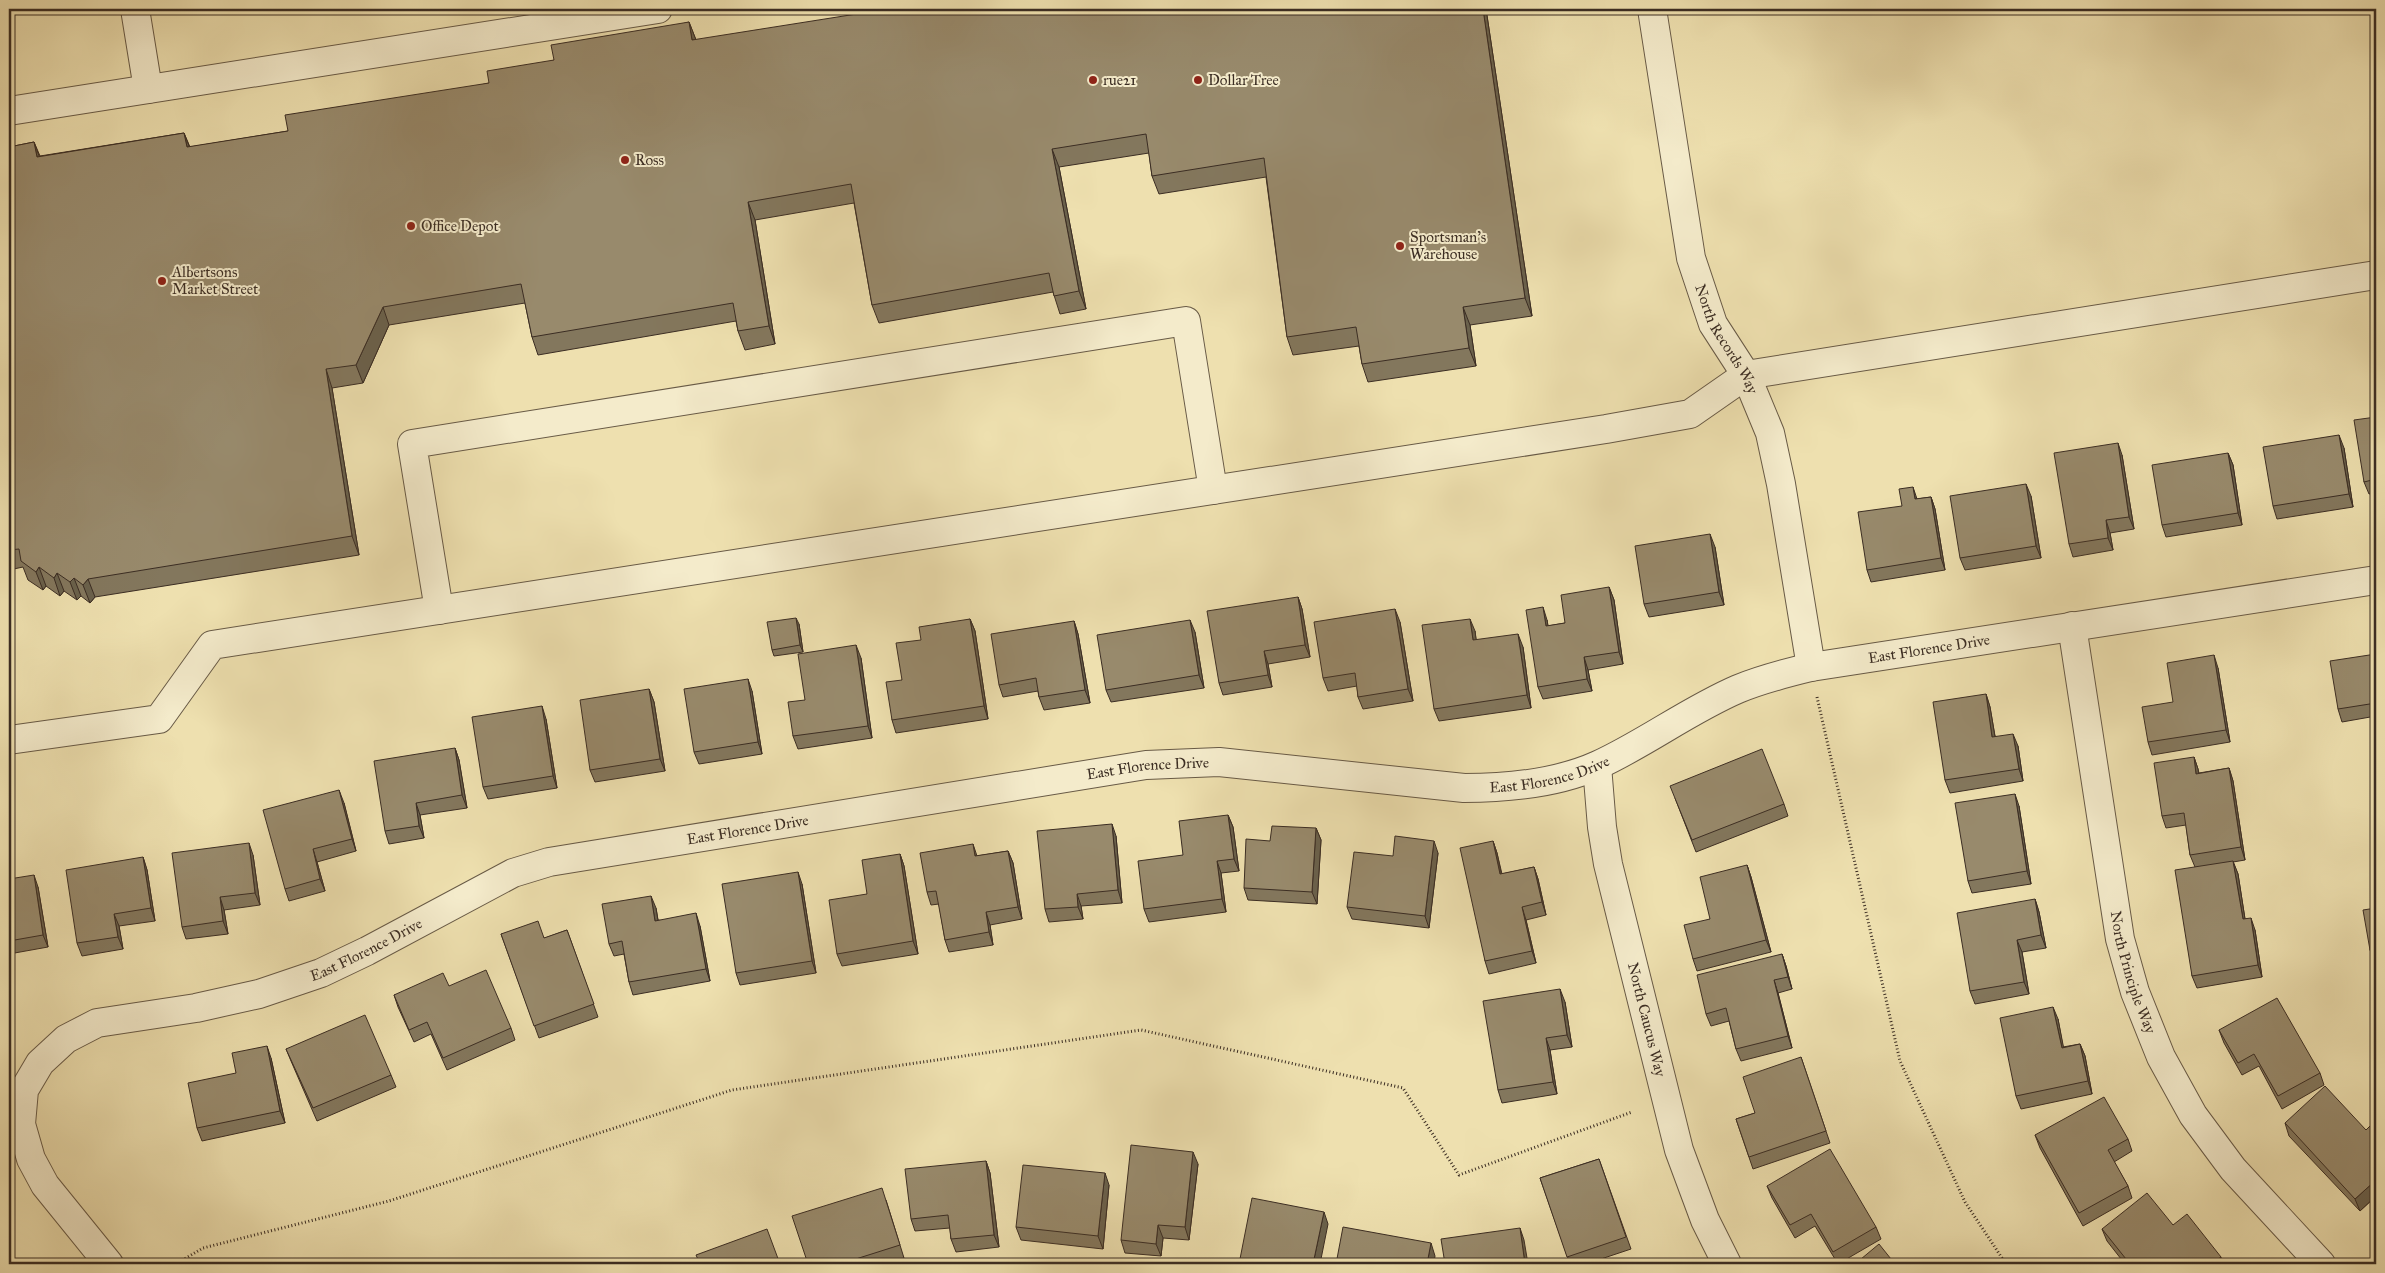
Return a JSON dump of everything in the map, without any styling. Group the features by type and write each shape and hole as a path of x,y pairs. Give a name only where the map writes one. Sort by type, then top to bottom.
{"street":[{"path":"135,9 148,89"},
{"path":"9,111 658,9"},
{"name":"North Records Way","path":"1652,9 1691,258 1713,324 1746,375 1770,433 1781,484 1811,667"},
{"path":"9,740 158,719 212,644 1213,490 1690,414 1746,375 2376,275"},
{"path":"439,610 412,444 1186,321 1213,490"},
{"name":"East Florence Drive","path":"109,1264 45,1185 32,1159 21,1124 24,1090 40,1062 66,1039 97,1023 196,1008 259,994 321,973 367,951 513,873 549,862 1146,765 1220,762 1464,788 1512,786 1560,778 1597,766 1736,690 1771,677 1811,667 2376,580"},
{"name":"North Principle Way","path":"2072,626 2120,939 2135,992 2161,1057 2193,1115 2233,1169 2321,1264"},
{"name":"North Caucus Way","path":"1597,766 1602,827 1608,864 1679,1150 1705,1220 1728,1264"}],"path":[{"path":"1817,696 1900,1061 1965,1202 2006,1264"},
{"path":"176,1264 203,1248 389,1201 732,1090 1141,1030 1403,1088 1459,1175 1632,1112"}],"building":[{"path":"888,9 1483,9 1525,298 1463,307 1469,348 1362,364 1356,327 1287,337 1264,158 1152,176 1146,134 1052,149 1079,291 1054,296 1049,273 872,305 851,184 748,202 769,326 738,331 733,303 532,337 521,284 383,307 356,365 326,369 352,536 88,579 83,585 74,578 70,582 57,573 54,578 39,567 36,572 21,561 19,549 9,550 9,147 34,142 37,157 184,133 187,147 288,131 285,115 489,83 487,71 554,60 551,45 689,22 692,40"},
{"path":"2376,417 2376,479 2364,482 2354,420"},
{"path":"2339,435 2349,494 2273,506 2263,447"},
{"path":"2118,443 2129,517 2106,520 2108,538 2069,544 2054,453"},
{"path":"2228,453 2238,513 2162,525 2152,465"},
{"path":"2026,484 2036,546 1960,558 1950,496"},
{"path":"1913,487 1915,499 1931,497 1941,558 1867,570 1858,512 1902,506 1899,489"},
{"path":"1710,534 1719,592 1644,604 1635,546"},
{"path":"1609,587 1619,652 1584,657 1587,679 1538,687 1526,610 1543,607 1546,626 1565,623 1561,595"},
{"path":"1298,597 1305,645 1264,651 1268,675 1219,683 1207,611"},
{"path":"1395,609 1408,689 1358,697 1355,673 1323,678 1314,622"},
{"path":"796,618 800,645 772,650 767,622"},
{"path":"970,619 984,706 892,720 886,682 902,680 896,643 921,640 919,627"},
{"path":"1470,619 1473,640 1518,634 1527,695 1434,709 1422,625"},
{"path":"1190,620 1199,675 1106,690 1097,635"},
{"path":"1074,621 1085,690 1039,697 1036,678 999,685 991,634"},
{"path":"2376,629 2376,654 2372,630"},
{"path":"856,645 868,726 793,736 788,702 805,700 798,654"},
{"path":"2376,654 2376,703 2338,709 2330,661"},
{"path":"2214,655 2226,730 2148,742 2142,707 2173,702 2167,663"},
{"path":"748,679 758,742 694,752 684,689"},
{"path":"649,689 660,759 590,770 580,700"},
{"path":"1986,694 1992,737 2013,734 2019,769 1945,780 1933,702"},
{"path":"542,706 553,776 483,787 472,717"},
{"path":"2376,747 2376,763 2374,748"},
{"path":"455,748 462,795 416,803 419,826 385,831 374,761"},
{"path":"1762,749 1784,804 1692,840 1670,786"},
{"path":"2194,757 2196,774 2229,768 2241,847 2190,855 2184,813 2162,816 2154,763"},
{"path":"339,790 352,839 313,849 320,879 285,889 263,810"},
{"path":"2015,794 2027,871 1968,881 1955,803"},
{"path":"1228,815 1234,859 1217,861 1222,899 1144,909 1138,861 1183,855 1179,821"},
{"path":"1112,824 1118,890 1077,894 1078,907 1045,909 1037,831"},
{"path":"1272,826 1316,828 1312,892 1244,888 1246,839 1270,841"},
{"path":"1395,836 1434,841 1425,916 1347,907 1354,852 1393,856"},
{"path":"1493,841 1500,874 1534,867 1542,902 1522,907 1532,951 1485,961 1460,848"},
{"path":"249,843 255,893 220,897 223,921 182,927 172,853"},
{"path":"973,844 975,856 1008,851 1018,907 986,912 989,932 945,940 936,891 927,892 920,853"},
{"path":"900,854 913,941 837,954 829,900 867,894 862,860"},
{"path":"143,857 151,908 114,914 118,937 77,943 66,870"},
{"path":"2233,861 2243,919 2251,918 2258,965 2192,976 2175,870"},
{"path":"1747,865 1766,940 1693,959 1684,925 1710,919 1700,877"},
{"path":"798,872 812,961 736,973 722,884"},
{"path":"34,875 43,935 9,941 9,879"},
{"path":"651,896 655,921 696,913 706,969 629,982 622,941 609,944 602,904"},
{"path":"2035,899 2041,935 2017,940 2024,982 1970,991 1957,913"},
{"path":"2376,908 2376,949 2370,950 2363,910"},
{"path":"538,921 544,938 567,930 594,1004 534,1026 501,934"},
{"path":"1782,954 1788,977 1774,980 1788,1036 1736,1049 1726,1008 1706,1014 1697,975"},
{"path":"486,970 511,1028 443,1058 427,1022 409,1030 394,995 443,973 449,986"},
{"path":"1560,989 1567,1035 1546,1038 1553,1082 1498,1090 1483,1001"},
{"path":"2277,998 2320,1073 2278,1096 2254,1054 2238,1063 2219,1030"},
{"path":"2053,1007 2062,1048 2080,1044 2088,1081 2016,1096 2000,1018"},
{"path":"365,1015 391,1075 313,1108 286,1049"},
{"path":"267,1046 280,1111 197,1128 188,1083 236,1073 232,1053"},
{"path":"1801,1057 1826,1131 1749,1157 1736,1119 1755,1113 1743,1077"},
{"path":"2325,1086 2366,1130 2374,1122 2376,1124 2376,1180 2355,1199 2285,1123"},
{"path":"2104,1097 2128,1139 2108,1150 2128,1186 2079,1213 2035,1135"},
{"path":"1131,1145 1193,1152 1185,1227 1158,1225 1156,1244 1121,1240"},
{"path":"1830,1149 1876,1227 1833,1252 1811,1214 1790,1225 1767,1186"},
{"path":"1599,1159 1626,1237 1567,1257 1540,1178"},
{"path":"986,1161 994,1235 951,1239 948,1215 911,1219 905,1169"},
{"path":"1023,1165 1105,1173 1098,1236 1016,1227"},
{"path":"882,1188 900,1245 840,1264 808,1264 792,1216"},
{"path":"2147,1193 2173,1225 2187,1214 2221,1257 2211,1264 2130,1264 2102,1229"},
{"path":"1252,1198 1324,1212 1313,1264 1239,1264"},
{"path":"1343,1227 1431,1243 1427,1264 1336,1264"},
{"path":"1520,1228 1525,1264 1445,1264 1441,1239"},
{"path":"767,1229 780,1264 700,1264 696,1255"},
{"path":"1879,1244 1895,1264 1855,1264"}],"place":[{"name":"rue21","path":"1093,80"},
{"name":"Dollar Tree","path":"1198,80"},
{"name":"Ross","path":"625,160"},
{"name":"Office Depot","path":"411,226"},
{"name":"Sportsman's Warehouse","path":"1400,246"},
{"name":"Albertsons Market Street","path":"162,281"}]}
